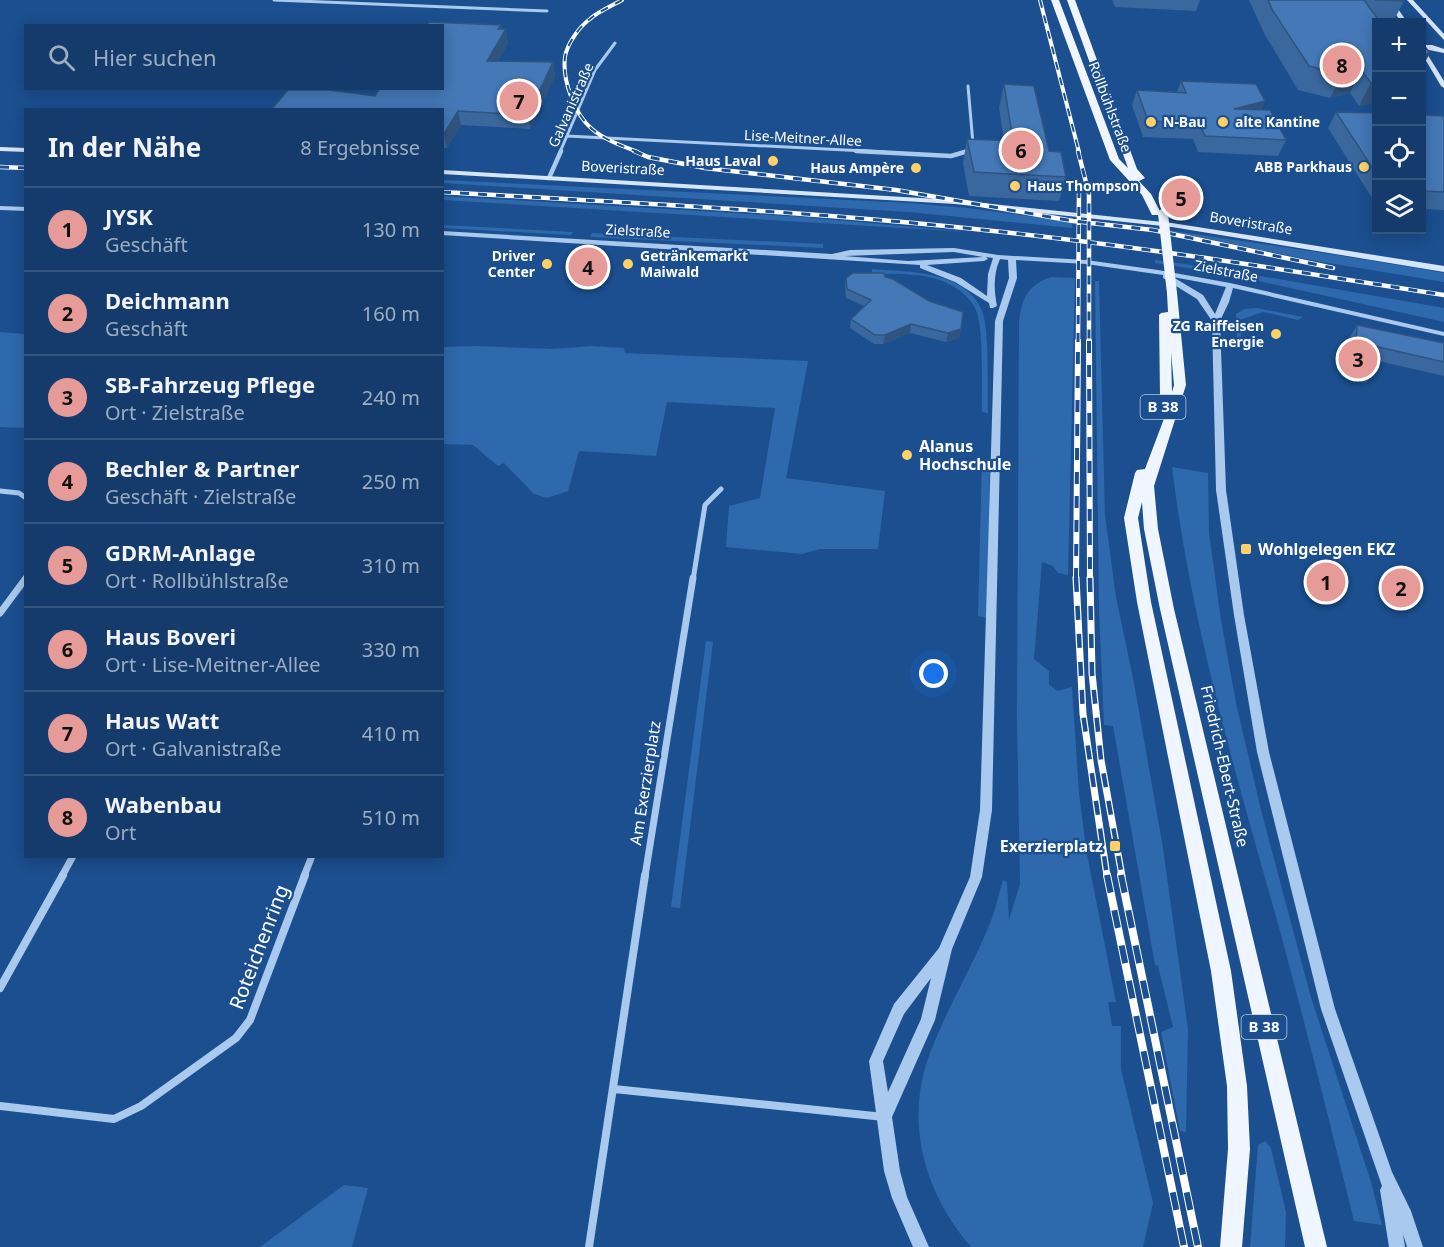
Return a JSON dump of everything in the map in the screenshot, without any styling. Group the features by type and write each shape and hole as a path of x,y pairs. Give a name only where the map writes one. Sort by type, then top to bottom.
{"main road":[{"name":"Rollbühlstraße","path":"1055,0 1115,160 1146,194 1159,213"},
{"name":"Rollbühlstraße","path":"1071,0 1135,173 1159,200 1159,213"},
{"path":"1389,0 1401,18"},
{"path":"1410,0 1444,38"},
{"path":"1426,39 1444,38"},
{"path":"1426,48 1432,47 1444,51"},
{"path":"1426,56 1444,86"},
{"path":"0,149 24,150"},
{"name":"Boveristraße","path":"444,172 832,193 1005,207 1181,226 1444,268"},
{"name":"B 38","path":"1159,213 1167,293 1167,396 1131,518 1144,602 1229,1019 1237,1086 1239,1149 1230,1245"},
{"name":"Friedrich-Ebert-Straße","path":"1167,293 1180,386 1147,486 1151,529 1167,609 1316,1247"}],"street":[{"path":"274,0 547,11"},
{"name":"Galvanistraße","path":"549,178 595,70 615,42"},
{"name":"Lise-Meitner-Allee","path":"567,136 934,155 964,154 971,150 973,144 968,86"},
{"path":"0,208 24,209"},
{"name":"Zielstraße","path":"444,233 832,256 862,261 956,262 998,257"},
{"name":"Zielstraße","path":"832,256 850,252 954,250 998,257 1086,262 1230,285 1444,333"},
{"path":"998,257 992,267 992,302 999,321"},
{"path":"884,1117 928,1020 945,949 976,878 986,810 999,321 1013,278 1012,258"},
{"path":"908,262 930,268 958,280 992,302"},
{"path":"1158,272 1200,297 1216,321"},
{"path":"1200,297 1214,282"},
{"path":"1230,285 1216,321 1221,490 1263,752 1328,1009 1385,1175 1405,1217 1415,1247"},
{"name":"Am Exerzierplatz","path":"589,1247 640,908 705,505 722,489"},
{"path":"0,491 19,493 24,497"},
{"path":"0,613 24,581"},
{"path":"0,988 72,858"},
{"name":"Roteichenring","path":"0,1106 114,1119 141,1106 236,1038 250,1020 311,858"},
{"path":"921,1247 900,1198 892,1171 876,1061 899,1009 945,949"},
{"path":"614,1089 884,1117"},
{"path":"1385,1175 1397,1247"}],"shaded area":[{"path":"444,180 909,203 1072,222 1072,228 908,212 444,183"},
{"path":"444,196 803,217 968,232 444,200"},
{"path":"444,225 573,232 571,235 444,228"},
{"path":"1160,229 1444,273 1444,282 1310,260"},
{"path":"592,233 823,244 823,248 590,237"},
{"path":"1155,260 1227,270 1444,308 1444,322 1227,274 1155,263"},
{"path":"872,269 918,273 949,280 974,298 985,320 988,413 982,412 980,326 974,306 969,299 956,288 939,280 909,274 872,274"},
{"path":"1051,277 1075,278 1068,575 1058,573 1053,566 1042,562 1034,659 1049,671 1049,684 1057,691 1072,687 1079,793 1086,849 1116,1002 1108,1002 1112,1026 1121,1026 1121,1069 1153,1203 1143,1247 971,1247 954,1225 930,1178 919,1127 919,1101 923,1074 938,1033 990,922 1003,880 1007,882 1009,920 1020,884 1017,720 1019,323 1021,307 1027,294 1036,284"},
{"path":"1095,281 1099,281 1105,515 1116,597 1134,683 1163,848 1188,1029 1186,1132 1180,1131 1161,1032 1173,1027 1158,966 1155,965 1113,726 1104,725 1099,611"},
{"path":"1257,308 1303,317 1298,320 1263,312 1240,320 1241,338 1237,339 1236,314 1244,309"},
{"path":"0,332 24,334 24,428 0,427"},
{"path":"591,346 624,348 625,353 808,361 786,478 885,491 878,549 819,549 802,554 726,547 729,506 760,498 775,408 667,402 656,456 579,451 568,491 547,498 534,494 504,463 498,466 473,445 444,444 444,347 553,349"},
{"path":"982,459 990,460 987,618 978,616"},
{"path":"1172,467 1208,473 1209,533 1236,703 1261,810 1310,994 1371,1182 1382,1225 1354,1221 1290,967 1232,759 1203,643 1180,526"},
{"path":"706,641 713,642 680,908 671,907"},
{"path":"1265,1141 1271,1148 1286,1212 1285,1247 1250,1247 1258,1145"},
{"path":"344,1185 368,1188 352,1247 260,1247"}],"building":[{"path":"1268,0 1364,0 1377,18 1372,18 1372,83 1361,70 1342,75 1309,66"},
{"path":"429,22 501,25 498,29 506,29 487,61 553,62 528,115 458,111 444,134 444,108 273,108 288,90 329,90 375,96 379,90 444,90 444,24 428,24"},
{"path":"1181,81 1256,84 1265,101 1234,109 1270,110 1286,140 1205,136 1199,123 1148,121 1137,90 1186,93"},
{"path":"1004,84 1034,86 1049,151 1061,152 1066,177 974,172 967,139 1013,141"},
{"path":"1336,112 1372,113 1372,167"},
{"path":"1426,115 1444,116 1444,192 1426,191"},
{"path":"853,273 884,273 885,277 893,279 929,301 963,312 961,329 948,333 911,324 885,335 875,335 851,319 871,300 847,289 846,278"},
{"path":"1357,325 1444,343 1444,362 1374,346 1374,371 1355,366"}],"railway":[{"path":"622,0 601,11 578,31 566,52 566,76 575,106 586,123 602,136 638,152"},
{"path":"1040,0 1079,152"},
{"path":"634,151 648,157 705,168 896,190 1079,222"},
{"path":"1078,151 1089,194 1089,223"},
{"path":"0,167 24,168"},
{"path":"1079,186 1079,222"},
{"path":"444,192 787,213 924,224 1079,241"},
{"path":"1079,222 1079,241"},
{"path":"1079,222 1089,223"},
{"path":"1089,223 1153,230 1333,268"},
{"path":"1089,223 1089,242"},
{"path":"1078,342 1079,241"},
{"path":"1079,241 1089,242"},
{"path":"1089,242 1275,268 1444,295"},
{"path":"1089,242 1089,341"},
{"path":"1076,578 1078,341"},
{"path":"1089,341 1090,580"},
{"path":"1076,578 1083,714 1107,876"},
{"path":"1090,578 1092,673 1101,760 1122,876"},
{"path":"1107,875 1184,1247"},
{"path":"1121,875 1198,1247"}],"place":[{"name":"Wabenbau","path":"1342,65"},
{"name":"Haus Watt","path":"519,101"},
{"name":"N-Bau","path":"1151,122"},
{"name":"alte Kantine","path":"1223,122"},
{"name":"Haus Boveri","path":"1021,150"},
{"name":"Haus Laval","path":"773,161"},
{"name":"ABB Parkhaus","path":"1364,167"},
{"name":"Haus Ampère","path":"916,168"},
{"name":"Haus Thompson","path":"1015,186"},
{"name":"GDRM-Anlage","path":"1181,198"},
{"name":"Driver Center","path":"547,264"},
{"name":"Getränkemarkt Maiwald","path":"628,264"},
{"name":"Bechler & Partner","path":"588,267"},
{"name":"ZG Raiffeisen Energie","path":"1276,334"},
{"name":"SB-Fahrzeug Pflege","path":"1358,359"},
{"name":"Alanus Hochschule","path":"907,455"},
{"name":"Wohlgelegen EKZ","path":"1246,549"},
{"name":"JYSK","path":"1326,582"},
{"name":"Deichmann","path":"1401,588"},
{"name":"Exerzierplatz","path":"1115,846"}]}
